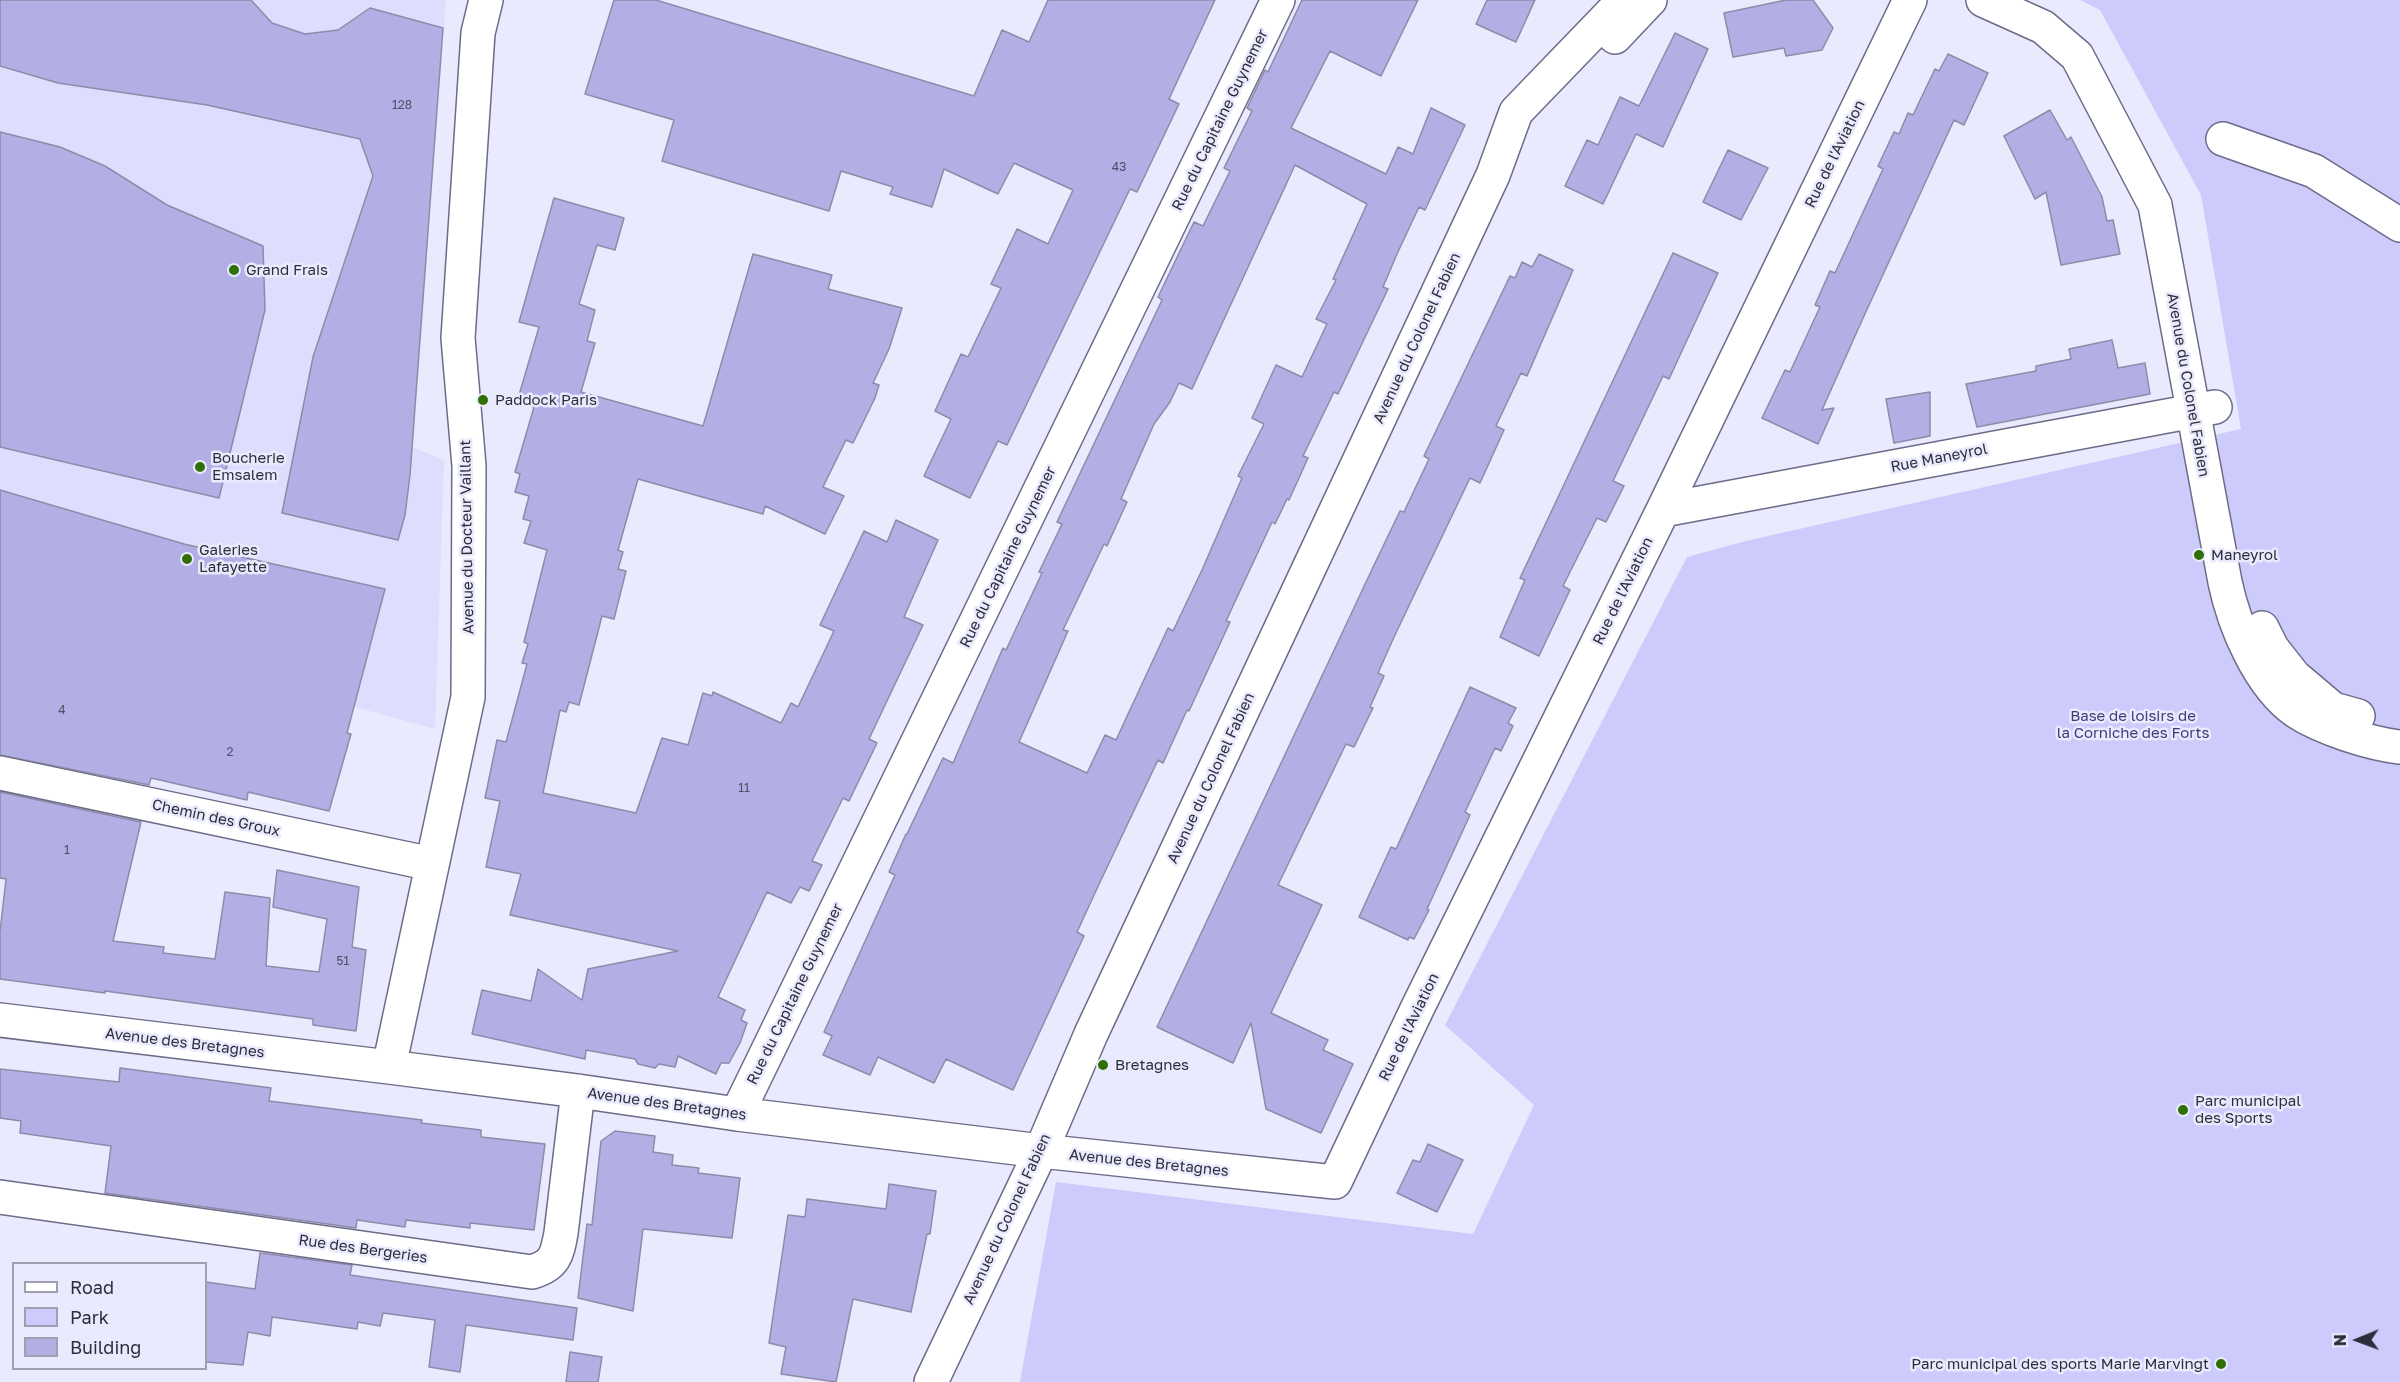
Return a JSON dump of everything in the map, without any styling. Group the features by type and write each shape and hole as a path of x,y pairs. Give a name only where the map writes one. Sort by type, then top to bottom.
{"street":[{"name":"Avenue du Docteur Vaillant","path":"389,1067 468,697 469,466 458,338 478,33 486,0"},
{"name":"Rue du Capitaine Guynemer","path":"737,1114 1278,0"},
{"name":"Avenue du Colonel Fabien","path":"931,1382 1041,1151 1091,1034 1493,175 1516,112 1624,0"},
{"name":"Avenue du Colonel Fabien","path":"1493,175 1544,112 1650,0"},
{"name":"Rue de l'Aviation","path":"1335,1182 1417,1009 1663,510 1910,0"},
{"name":"Avenue du Colonel Fabien","path":"1983,0 2043,27 2077,56 2155,205 2253,612 2272,648 2294,676 2333,709 2382,724 2400,726"},
{"name":"Avenue du Colonel Fabien","path":"2033,0 2049,8 2096,49 2174,196 2229,602 2246,649 2275,691 2296,712 2376,744 2400,747"},
{"path":"2223,139 2314,171 2400,225"},
{"name":"Rue Maneyrol","path":"1663,510 2204,409"},
{"name":"Chemin des Groux","path":"0,773 432,864"},
{"name":"Avenue des Bretagnes","path":"0,1020 389,1067 737,1114 1041,1151 1335,1182"},
{"name":"Rue des Bergeries","path":"0,1197 532,1272 546,1268 557,1253 578,1091"}],"shaded area":[{"path":"0,0 446,0 412,447 444,460 435,729 0,610"}],"green space":[{"name":"Base de loisirs de la Corniche des Forts","path":"2080,0 2400,0 2400,1382 1020,1382 1056,1182 1473,1234 1534,1105 1445,1025 1687,557 1746,541 2241,429 2201,195 2100,10"}],"building":[{"path":"0,0 251,0 272,23 305,34 338,30 370,8 443,28 410,475 405,515 398,540 282,513 313,357 373,176 360,139 207,105 58,83 0,66"},
{"path":"614,0 656,0 974,96 1002,30 1029,42 1048,0 1215,0 1169,99 1179,104 1137,192 1130,189 1007,445 998,441 970,498 924,476 951,419 935,411 961,354 968,357 1001,288 991,284 1017,229 1048,244 1073,190 1014,163 998,194 944,169 932,207 890,194 893,187 841,171 829,211 662,161 674,120 585,94"},
{"path":"1302,0 1418,0 1381,76 1330,51 1291,128 1386,174 1398,147 1413,154 1431,108 1465,125 1425,210 1419,207 1383,287 1388,289 1338,394 1334,392 1303,456 1308,458 1289,500 1287,499 1275,524 1272,522 1226,621 1230,622 1189,711 1187,710 1163,763 1158,760 1101,880 1077,932 1084,936 1013,1090 946,1059 934,1083 878,1057 870,1075 823,1055 832,1036 824,1032 895,875 889,872 906,834 943,758 953,763 1003,648 1006,650 1042,573 1039,572 1062,524 1057,522 1162,300 1158,297 1194,222 1203,226 1230,171 1224,168 1252,111 1247,108 1265,70 1268,72","holes":["1295,165 1367,204 1333,279 1336,280 1316,319 1327,324 1302,377 1276,365 1252,418 1264,424 1238,476 1242,478 1173,631 1168,628 1116,740 1105,735 1087,773 1019,742 1068,631 1063,630 1127,502 1121,499 1154,424 1170,402 1179,383 1192,389"]},
{"path":"1487,0 1535,0 1516,42 1476,24"},
{"path":"1786,0 1813,0 1833,28 1822,50 1786,56 1784,48 1733,57 1724,13"},
{"path":"1675,33 1708,49 1663,147 1636,134 1603,204 1565,186 1587,140 1598,145 1620,97 1639,106"},
{"path":"1948,54 1988,73 1964,125 1954,120 1864,316 1822,410 1834,408 1818,444 1762,418 1785,370 1790,372 1820,307 1815,305 1830,271 1835,273 1883,169 1878,166 1894,132 1899,134 1908,113 1913,115 1935,69 1939,71"},
{"path":"2050,110 2067,140 2071,137 2102,197 2107,221 2113,220 2120,254 2061,265 2046,192 2035,199 2004,136"},
{"path":"0,132 60,147 105,166 167,205 263,246 265,310 219,498 0,447"},
{"path":"1728,150 1768,168 1741,220 1703,202"},
{"path":"554,198 624,218 615,250 597,245 579,304 595,310 587,341 595,343 581,392 703,426 753,254 832,275 828,289 902,308 889,349 873,383 879,385 875,398 853,443 846,440 823,487 844,496 825,534 765,506 763,514 638,479 618,550 623,552 618,569 626,571 614,619 602,616 579,705 569,702 566,712 560,710 543,793 636,813 662,738 688,745 703,693 712,696 713,692 781,723 791,703 798,707 834,631 820,625 864,531 887,542 896,520 938,540 904,617 923,625 869,739 877,743 849,801 843,798 812,861 822,865 809,891 800,887 791,903 767,892 718,997 745,1010 741,1020 747,1023 740,1043 729,1063 721,1063 716,1074 678,1056 675,1067 659,1064 655,1068 638,1064 635,1059 586,1050 585,1059 472,1034 482,990 531,1001 538,969 582,1000 588,969 678,951 510,915 521,874 486,867 500,801 485,798 497,740 506,742 527,664 522,663 528,644 524,642 547,550 524,543 531,521 523,519 529,496 515,492 520,474 515,472 534,407 517,402 539,327 519,322"},
{"path":"1673,253 1718,273 1669,379 1663,376 1613,481 1624,486 1606,522 1597,518 1563,586 1570,590 1539,656 1500,637 1525,580 1520,578"},
{"path":"1539,254 1573,270 1527,376 1521,373 1496,426 1504,430 1480,483 1470,478 1394,637 1378,673 1384,676 1370,707 1373,708 1354,747 1346,744 1278,885 1322,905 1271,1013 1328,1040 1323,1050 1353,1064 1321,1133 1266,1109 1251,1023 1233,1063 1157,1027 1375,563 1400,511 1404,512 1429,459 1424,456 1510,276 1515,278 1522,262 1532,267"},
{"path":"2112,340 2118,368 2145,363 2150,394 1977,427 1966,384 2036,371 2036,366 2071,359 2069,349"},
{"path":"1930,392 1930,436 1894,443 1886,399"},
{"path":"0,490 184,544 385,589 347,733 351,734 329,811 248,792 247,800 151,778 149,785 0,755"},
{"path":"1470,687 1516,708 1508,723 1513,726 1501,751 1495,748 1465,812 1470,815 1427,909 1429,910 1414,939 1409,937 1408,940 1359,917 1391,847 1396,849"},
{"path":"0,792 141,822 113,941 164,947 163,953 215,959 225,892 270,898 266,966 319,972 327,919 273,907 277,870 359,887 352,947 366,950 356,1031 313,1025 313,1019 0,979 0,932 6,879 0,878"},
{"path":"120,1068 271,1088 269,1101 422,1120 421,1123 481,1130 481,1137 545,1144 534,1230 470,1223 470,1228 406,1220 405,1227 357,1220 356,1228 105,1193 111,1146 20,1133 21,1121 0,1118 0,1069 119,1082"},
{"path":"615,1131 655,1136 653,1152 673,1155 672,1165 699,1168 698,1173 740,1178 732,1238 643,1229 633,1311 578,1298 587,1224 592,1225 601,1141"},
{"path":"1428,1144 1463,1160 1437,1212 1397,1193 1413,1160 1420,1162"},
{"path":"889,1184 936,1191 930,1234 927,1234 911,1312 853,1299 836,1382 781,1374 786,1347 769,1343 788,1215 805,1217 807,1199 886,1209"},
{"path":"260,1253 352,1265 350,1275 577,1308 573,1340 466,1325 460,1372 429,1367 435,1320 383,1313 380,1326 358,1322 357,1329 272,1317 270,1336 248,1332 243,1365 207,1362 207,1282 255,1289"},
{"path":"570,1352 602,1357 598,1382 566,1382"}],"place":[{"name":"Grand Frais","path":"234,270"},
{"name":"Paddock Paris","path":"483,400"},
{"name":"Boucherie Emsalem","path":"200,467"},
{"name":"Maneyrol","path":"2199,555"},
{"name":"Galeries Lafayette","path":"187,559"},
{"name":"Bretagnes","path":"1103,1065"},
{"name":"Parc municipal des Sports","path":"2183,1110"},
{"name":"Parc municipal des sports Marie Marvingt","path":"2221,1364"}]}
